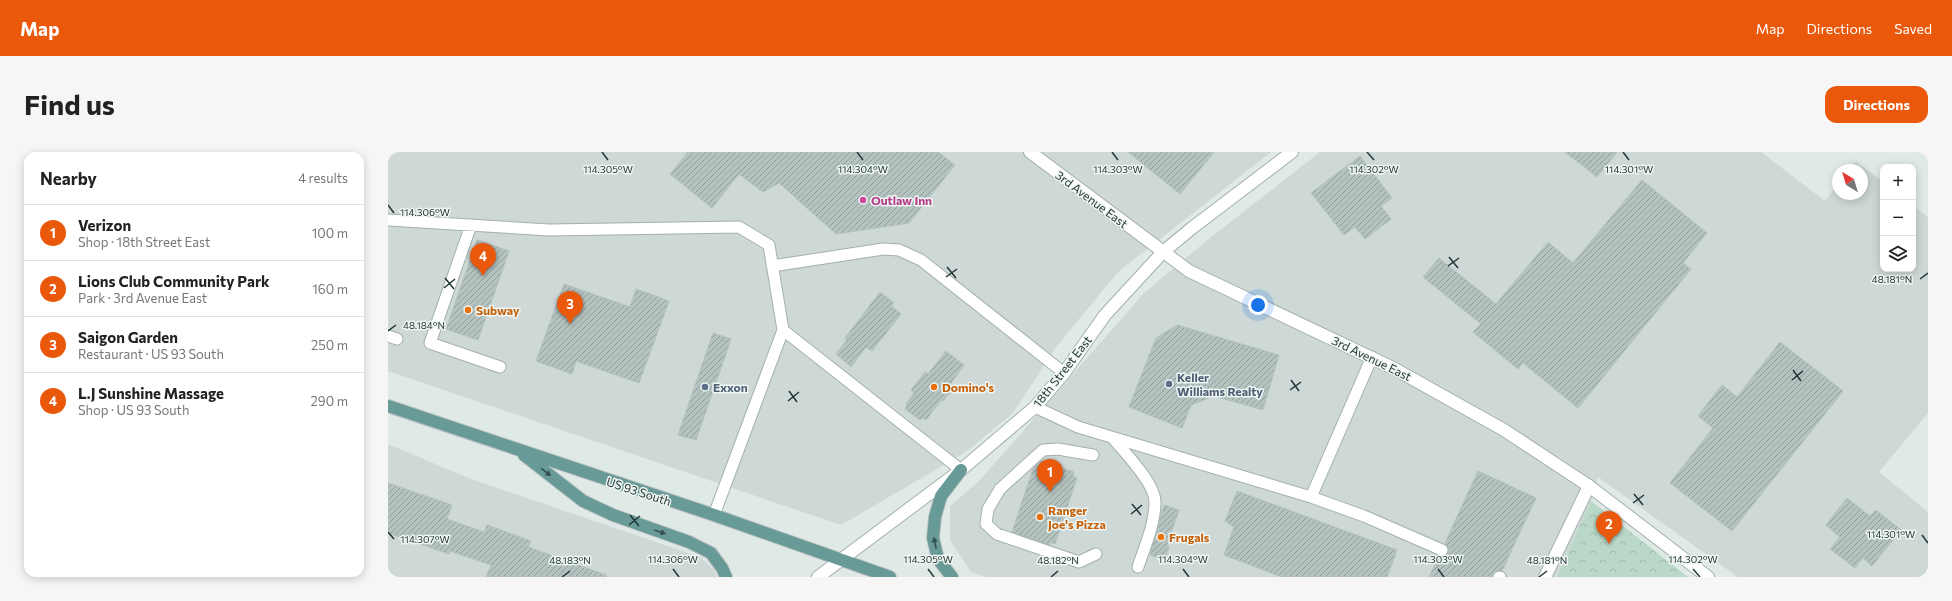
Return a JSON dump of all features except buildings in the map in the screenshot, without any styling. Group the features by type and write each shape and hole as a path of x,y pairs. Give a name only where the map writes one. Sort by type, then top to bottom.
{"main road":[{"name":"US 93 South","path":"388,406 714,515 890,577"},
{"path":"515,448 583,501 613,515 689,542 711,553 722,568 726,577"},
{"path":"952,577 938,559 933,538 935,517 941,496 961,470"}],"street":[{"name":"3rd Avenue East","path":"1030,152 1189,271 1372,358 1419,382 1504,430 1589,486 1708,577"},
{"name":"18th Street East","path":"818,577 961,470 1035,407 1064,373 1104,316 1163,252 1192,228 1292,152"},
{"path":"1545,577 1589,486"}],"lane":[{"path":"388,220 549,230 739,226 769,245 783,330 714,515"},
{"path":"471,225 430,343 500,367"},
{"path":"772,266 882,249 899,250 921,260 1064,373"},
{"path":"783,330 961,470"},
{"path":"1310,497 1372,358"},
{"path":"1035,407 1078,427 1310,497 1364,516 1442,550"},
{"path":"1112,437 1144,476 1156,500 1152,528 1138,567"},
{"path":"1093,455 1058,449 1043,450 1000,489 988,509 986,524 997,534 1079,562 1096,554"}],"shaded area":[{"path":"388,152 1271,152 1118,272 1056,347 1013,413 966,452 841,525 388,371"},
{"path":"1320,152 1761,152 1825,201 1832,192 1832,200 1868,200 1868,170 1880,180 1880,272 1916,272 1916,207 1928,217 1928,413 1879,472 1928,512 1928,577 1738,577 1598,477 1591,501 1557,577 986,577 971,572 950,540 950,506 980,480 1143,294 1205,242"},
{"path":"388,444 471,479 700,557 714,570 717,577 388,577"}],"green space":[{"path":"1591,501 1688,577 1557,577"}],"place":[{"name":"Outlaw Inn","path":"863,200"},
{"name":"L.J Sunshine Massage","path":"483,276"},
{"name":"Subway","path":"468,310"},
{"name":"Saigon Garden","path":"570,324"},
{"name":"Keller Williams Realty","path":"1169,384"},
{"name":"Exxon","path":"705,387"},
{"name":"Domino's","path":"934,387"},
{"name":"Verizon","path":"1050,492"},
{"name":"Ranger Joe's Pizza","path":"1040,517"},
{"name":"Frugals","path":"1161,537"},
{"name":"Lions Club Community Park","path":"1609,544"}]}
